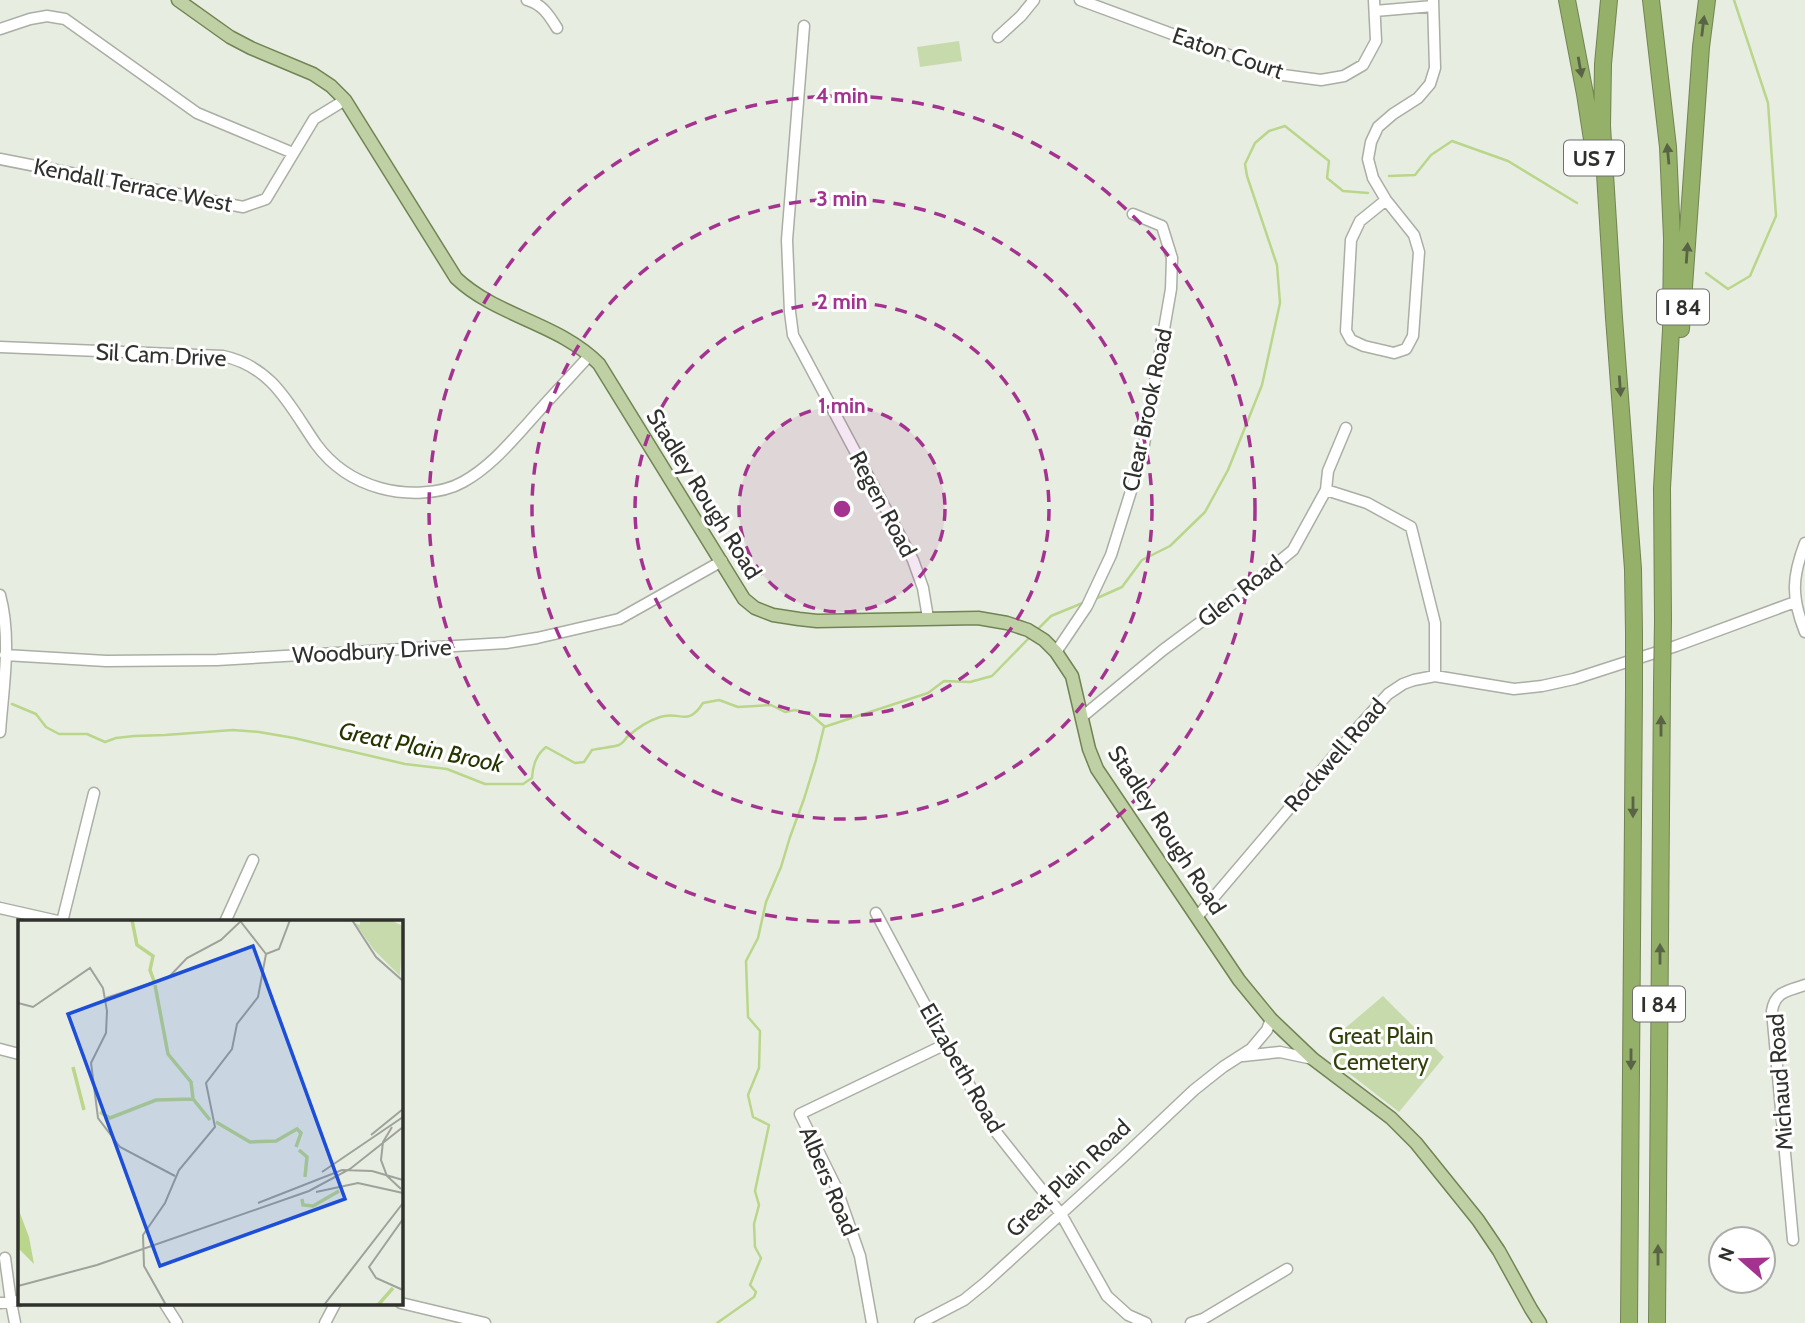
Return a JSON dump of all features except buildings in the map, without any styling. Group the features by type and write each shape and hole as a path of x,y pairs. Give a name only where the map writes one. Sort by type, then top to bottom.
{"highway":[{"name":"US 7","path":"1567,0 1587,104 1614,318"},
{"name":"I 84","path":"1609,0 1603,64 1602,119 1633,569 1634,632 1629,1323"},
{"path":"1651,0 1663,94 1672,208 1672,309 1662,478 1663,617"},
{"name":"I 84","path":"1657,1323 1663,617 1701,40 1707,0"}],"main road":[{"name":"Stadley Rough Road","path":"178,0 230,37 313,74 331,86 345,100 456,278 479,296 568,340 599,364 744,598 755,608 774,615 817,621 978,618 1007,623 1033,633 1056,652 1072,676 1089,749 1097,769 1239,980 1270,1019"},
{"name":"Great Plain Road","path":"1270,1019 1313,1059 1391,1118 1416,1143 1478,1220 1541,1323"}],"street":[{"path":"527,0 535,2 546,11 557,27"},
{"path":"998,37 1034,0"},
{"name":"Eaton Court","path":"1080,0 1283,75 1321,80 1344,76 1363,65 1376,41 1375,6 1433,3"},
{"path":"1387,200 1360,221 1351,240 1346,331 1351,340 1364,346 1394,353 1406,349 1413,336 1419,252 1414,235 1373,178 1368,159 1371,142 1378,127 1418,98 1430,84 1435,68 1433,3"},
{"path":"0,29 47,16 65,19 198,113 293,153 314,119 345,100"},
{"name":"Regen Road","path":"804,26 787,240 793,335 913,560 923,588 928,618"},
{"name":"Kendall Terrace West","path":"0,159 243,207 266,199 293,153"},
{"name":"Clear Brook Road","path":"1056,652 1087,606 1111,555 1142,456 1171,289 1172,258 1162,226 1133,214"},
{"name":"Sil Cam Drive","path":"0,346 223,356 239,359 269,379 292,407 318,447 335,464 363,483 395,493 427,493 462,483 496,458 590,355"},
{"name":"Glen Road","path":"1082,717 1163,650 1293,550 1326,490 1328,471 1346,428"},
{"path":"1326,490 1367,503 1411,527 1435,622 1435,676"},
{"path":"1805,543 1795,581 1795,602 1805,632"},
{"name":"Woodbury Drive","path":"5,655 106,661 217,660 506,643 619,619 722,561"},
{"path":"0,595 5,623 0,732"},
{"name":"Rockwell Road","path":"1197,917 1360,724 1388,694 1403,684 1435,676 1514,689 1542,686 1574,679 1676,646 1795,602"},
{"path":"62,920 94,793"},
{"path":"226,920 253,860"},
{"path":"0,908 53,920"},
{"name":"Elizabeth Road","path":"876,913 996,1132 1061,1214 1107,1296 1128,1315 1146,1323"},
{"name":"Michaud Road","path":"1793,1240 1772,1011 1779,995 1805,985"},
{"name":"Great Plain Road","path":"920,1323 964,1300 1194,1090 1251,1049 1267,1030 1270,1019"},
{"name":"Albers Road","path":"872,1323 860,1256 835,1187 800,1114 946,1044"},
{"path":"0,1049 18,1054"},
{"name":"Great Plain Road","path":"1240,1057 1280,1052 1313,1059"},
{"path":"5,1258 15,1323"},
{"path":"1191,1323 1203,1319 1287,1269"},
{"path":"402,1303 485,1323"},
{"path":"165,1306 177,1323"},
{"path":"325,1323 334,1306"}],"green space":[{"path":"959,41 962,61 920,67 917,47"},
{"name":"Great Plain Cemetery","path":"1383,996 1444,1057 1399,1112 1337,1064 1330,1041"}],"waterway":[{"path":"1706,273 1728,289 1750,276 1776,216 1768,103 1734,0"},
{"path":"1095,599 1122,587 1142,560 1170,546 1205,512 1228,470 1262,385 1280,303 1277,265 1245,164 1255,143 1269,131 1285,126 1329,161 1327,178 1343,191 1368,193"},
{"path":"1389,176 1415,175 1431,155 1452,141 1508,161 1577,203"},
{"path":"1037,630 1051,616 1085,602"},
{"path":"717,1323 754,1297 756,1292 750,1285 761,1258 755,1247 754,1224 759,1205 755,1191 769,1125 753,1117 748,1095 759,1068 760,1031 748,1017 746,961 758,938 766,902 804,799 824,727 928,693 944,681 970,682 992,676 1030,637"},
{"name":"Great Plain Brook","path":"12,704 36,714 46,727 59,734 87,734 105,742 134,736 233,730 259,732 405,764 447,769 485,784 523,784 532,778 536,761 546,747 575,763 584,762 592,750 619,745 634,731 651,721 667,715 688,717 703,703 719,700 738,707 771,705 785,712 795,710 810,714 824,726"}]}
